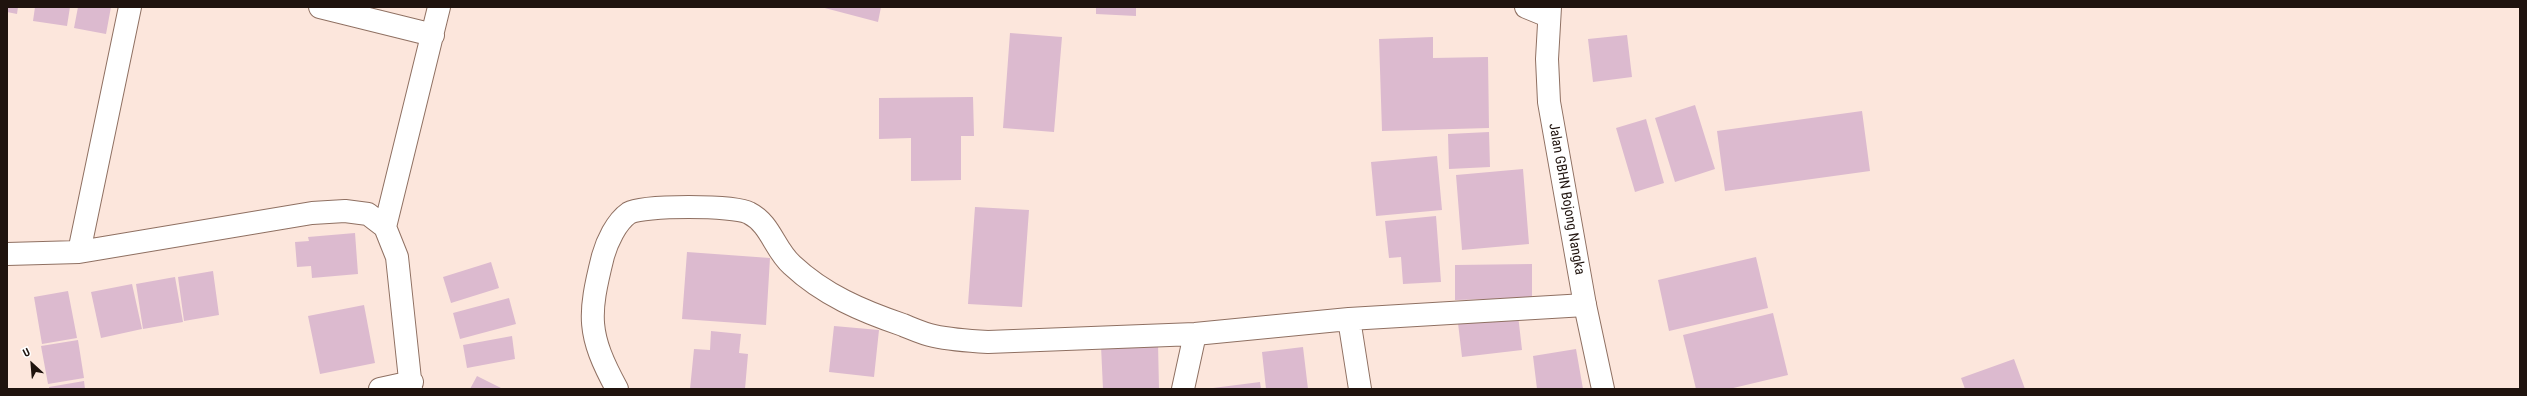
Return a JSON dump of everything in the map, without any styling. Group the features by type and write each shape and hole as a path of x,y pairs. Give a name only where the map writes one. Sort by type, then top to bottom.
{"street":[{"path":"79,252 130,7"},
{"path":"320,7 433,35"},
{"path":"385,227 439,7"},
{"path":"1526,7 1549,12"},
{"name":"Jalan GBHN Bojong Nangka","path":"1549,12 1549,102 1585,305 1603,389"},
{"path":"617,389 600,358 594,331 593,298 606,245 621,220 639,209 712,207 748,212 767,228 780,254 809,281 844,302 932,336 988,342 1195,334 1349,320 1585,305"},
{"path":"7,254 79,252 312,212 345,210 368,214 385,227 397,257 411,386 380,389"},
{"path":"1349,320 1360,389"},
{"path":"1183,389 1195,334"}],"building":[{"path":"7,7 18,7 17,14 7,12"},
{"path":"35,7 70,7 67,26 33,21"},
{"path":"78,7 111,7 106,34 74,28"},
{"path":"821,7 881,7 878,22"},
{"path":"1096,7 1136,7 1136,16 1096,14"},
{"path":"1010,33 1062,37 1054,132 1003,128"},
{"path":"1627,35 1632,77 1593,82 1588,39"},
{"path":"1433,37 1433,58 1488,57 1489,128 1382,131 1379,39"},
{"path":"973,97 974,136 961,136 961,180 911,181 911,138 879,139 879,98"},
{"path":"1695,105 1715,169 1675,182 1655,118"},
{"path":"1862,111 1870,171 1725,191 1717,131"},
{"path":"1646,119 1664,183 1635,192 1616,128"},
{"path":"1489,132 1490,167 1449,169 1448,134"},
{"path":"1437,156 1442,210 1376,216 1371,162"},
{"path":"1523,169 1529,244 1462,250 1456,175"},
{"path":"975,207 1029,210 1022,307 968,304"},
{"path":"1436,216 1441,282 1403,284 1401,257 1389,258 1385,221"},
{"path":"355,233 358,274 312,278 311,266 297,267 295,242 309,241 308,237"},
{"path":"687,252 770,258 766,325 682,319"},
{"path":"1756,257 1768,308 1669,331 1658,280"},
{"path":"491,262 499,288 451,303 443,277"},
{"path":"1532,264 1532,298 1455,300 1455,265"},
{"path":"213,271 219,315 184,321 178,277"},
{"path":"175,277 183,322 143,329 136,284"},
{"path":"132,284 142,329 101,338 91,292"},
{"path":"68,291 77,338 42,344 34,297"},
{"path":"509,298 516,324 460,339 453,313"},
{"path":"364,305 375,363 320,374 308,316"},
{"path":"1773,313 1788,375 1729,389 1696,389 1683,335"},
{"path":"1518,315 1522,350 1462,357 1458,323"},
{"path":"834,326 879,330 874,377 829,372"},
{"path":"711,331 741,334 739,353 748,354 745,389 690,389 694,349 710,350"},
{"path":"512,336 515,359 467,368 463,345"},
{"path":"78,340 84,378 48,384 41,346"},
{"path":"1158,343 1159,389 1103,389 1101,346"},
{"path":"1303,347 1308,389 1266,389 1262,352"},
{"path":"1576,349 1583,389 1537,389 1533,356"},
{"path":"2014,359 2025,389 1965,389 1961,378"},
{"path":"477,376 503,389 470,389"},
{"path":"84,381 85,389 49,389 49,387"},
{"path":"1260,382 1261,389 1213,389 1213,388"}]}
